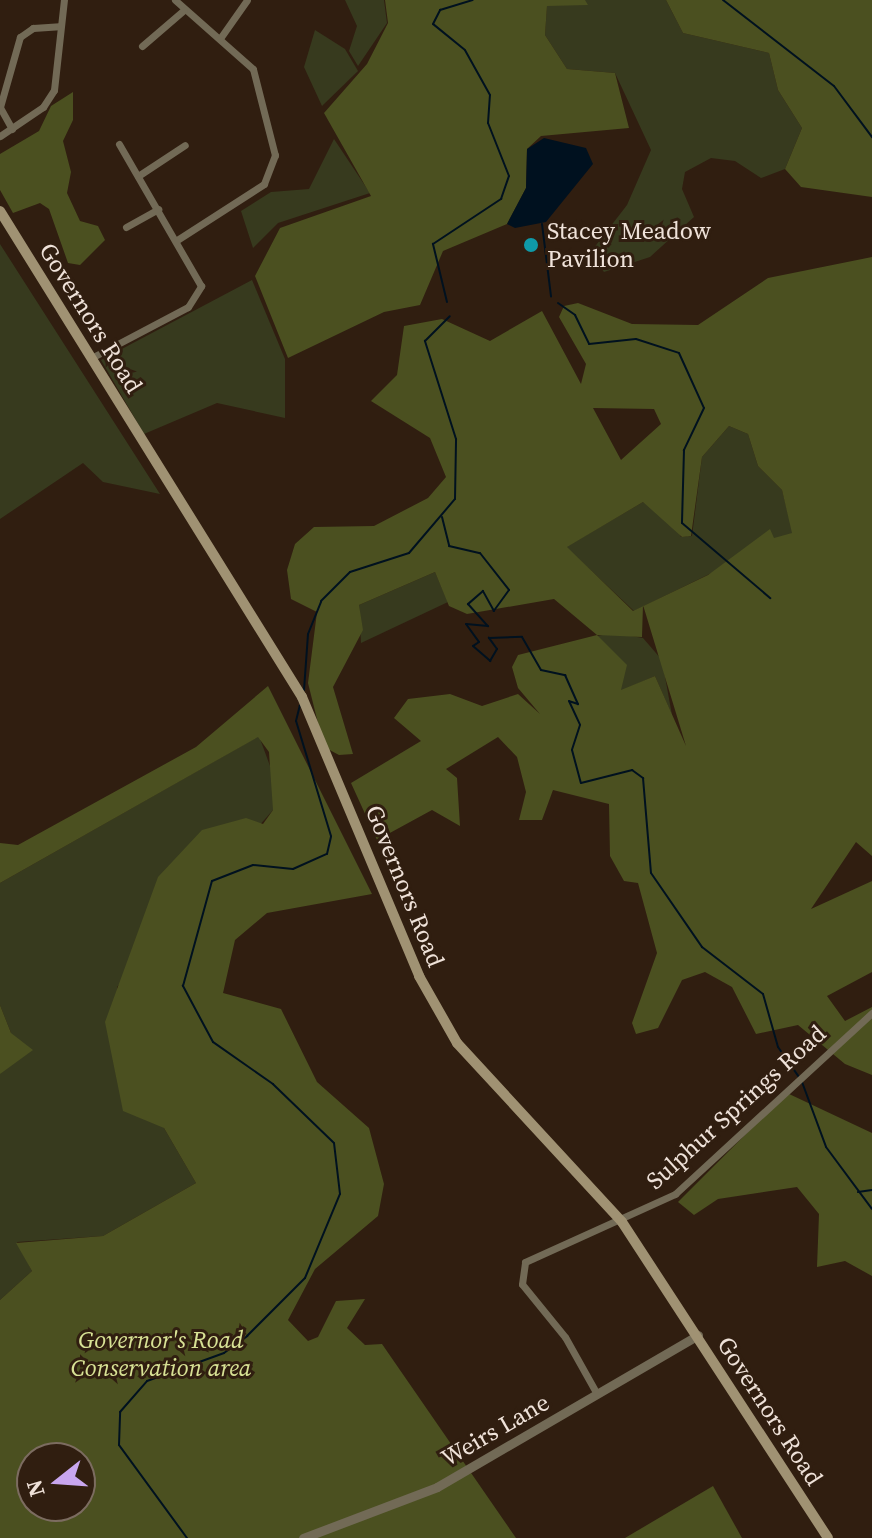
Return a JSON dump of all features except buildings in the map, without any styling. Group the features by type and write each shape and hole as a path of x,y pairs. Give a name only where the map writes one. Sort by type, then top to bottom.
{"main road":[{"name":"Governors Road","path":"0,211 302,697 419,976 457,1043 622,1222 828,1538"}],"street":[{"path":"0,136 12,129 54,90 64,0"},
{"path":"175,0 221,37 253,69 274,145 272,172 264,184 177,240"},
{"path":"221,37 247,0"},
{"path":"142,46 184,10"},
{"path":"12,129 0,107 20,37 33,28 59,26"},
{"path":"93,357 198,296 199,278 119,144"},
{"path":"138,176 185,145"},
{"path":"126,227 158,209"},
{"name":"Sulphur Springs Road","path":"597,1394 520,1277 525,1262 542,1251 622,1222 675,1194 872,1013"},
{"name":"Weirs Lane","path":"303,1538 409,1501 698,1335"}],"green space":[{"path":"345,0 384,0 387,23 358,66 349,51 357,26"},
{"path":"385,0 585,0 588,5 547,6 545,35 567,69 615,73 629,128 541,136 527,149 526,188 507,224 443,251 420,305 384,312 288,358 255,276 280,228 371,196 324,113 367,64 388,23"},
{"path":"585,0 666,0 683,33 769,53 778,90 802,128 785,169 761,178 735,161 711,158 685,172 682,189 694,217 650,257 604,272 590,253 627,205 651,150 615,73 567,69 545,35 547,5"},
{"path":"666,0 872,0 872,197 801,187 785,169 802,128 778,90 769,53 683,33"},
{"path":"315,30 345,49 358,71 322,106 304,67"},
{"path":"73,92 73,120 63,141 71,172 67,193 80,221 98,226 105,240 80,265 68,263 49,209 40,203 13,213 0,190 0,154 39,131 51,106"},
{"path":"334,139 370,193 278,223 253,248 241,211 271,192 309,189"},
{"path":"0,244 160,494 103,482 83,463 0,519"},
{"path":"872,257 872,856 856,842 811,909 872,881 872,972 827,996 845,1021 872,1007 872,1075 845,1064 798,1025 756,1034 732,987 705,972 682,980 658,1028 636,1034 632,1023 657,953 638,883 624,881 610,856 609,804 553,790 542,820 519,820 526,792 517,757 498,737 446,769 457,778 460,826 432,810 377,840 351,783 421,741 394,718 408,699 450,694 482,706 518,694 540,714 518,688 512,667 518,655 597,635 554,599 467,614 449,606 435,572 359,605 363,630 333,687 353,754 339,755 324,747 308,683 317,612 291,599 287,570 295,544 314,527 374,526 428,498 446,477 430,438 371,401 397,375 404,326 442,319 490,341 542,311 581,384 586,364 559,317 564,306 578,303 632,324 698,325 768,278","holes":["593,408 654,409 661,424 621,460","729,426 748,434 758,466 782,490 792,533 774,538 770,529 708,575 633,611 567,547 643,502 682,537 691,536 702,457","643,606 686,746 655,676 621,690 627,665 597,635 642,637"]},
{"path":"252,280 285,359 285,418 217,403 144,434 101,360"},
{"path":"729,426 748,434 758,466 782,490 793,533 634,611 566,547 643,502 664,506 681,537 692,536 702,457"},
{"path":"435,572 448,602 361,643 359,605"},
{"path":"613,633 643,638 662,660 672,715 655,676 621,691 597,636"},
{"name":"Governor's Road Conservation area","path":"268,686 372,894 267,913 235,940 223,993 281,1009 317,1082 369,1128 384,1184 378,1216 315,1269 288,1320 308,1341 318,1337 336,1301 365,1299 347,1328 365,1345 382,1344 516,1538 0,1538 0,1300 32,1271 16,1243 103,1236 196,1183 164,1128 123,1111 105,1022 158,877 202,830 246,818 263,824 273,810 269,752 258,737 0,883 0,843 18,845 196,747"},
{"path":"259,736 273,774 273,810 117,987 164,1128 196,1183 103,1236 17,1242 32,1271 0,1300 0,1074 11,1033 0,1005 0,883"},
{"path":"0,1005 11,1033 33,1050 0,1074"},
{"path":"787,1093 872,1133 872,1276 845,1261 817,1267 819,1214 797,1187 718,1199 694,1215 678,1202"},
{"path":"713,1486 742,1538 625,1538"}],"water":[{"path":"544,138 586,148 593,164 546,222 515,228 507,224 526,188 527,149"}],"waterway":[{"path":"447,302 433,244 501,199 509,176 488,123 490,95 465,50 433,24 440,10 473,0"},
{"path":"723,0 834,86 872,137"},
{"path":"542,224 551,296"},
{"path":"558,303 575,315 589,344 636,339 679,353 704,408 684,450 682,523 770,598"},
{"path":"304,690 308,634 321,601 350,572 409,553 455,499 456,439 425,341 450,316"},
{"path":"442,517 449,546 480,553 509,590 494,611 483,591 468,604 488,626 466,624 479,642 473,646 490,661 497,649 489,638 522,637 541,670 565,675 578,704 569,701 580,725 572,750 581,783 632,770 643,778 651,873 702,947 763,994 778,1047 799,1077"},
{"path":"187,1538 119,1445 120,1412 147,1381 224,1353 247,1336 305,1278 340,1194 334,1143 273,1084 213,1042 183,986 212,881 253,865 293,869 327,854 331,836 296,721 300,705"},
{"path":"802,1082 826,1147 872,1209"},
{"path":"858,1192 872,1190"}],"place":[{"name":"Stacey Meadow Pavilion","path":"531,245"}]}
